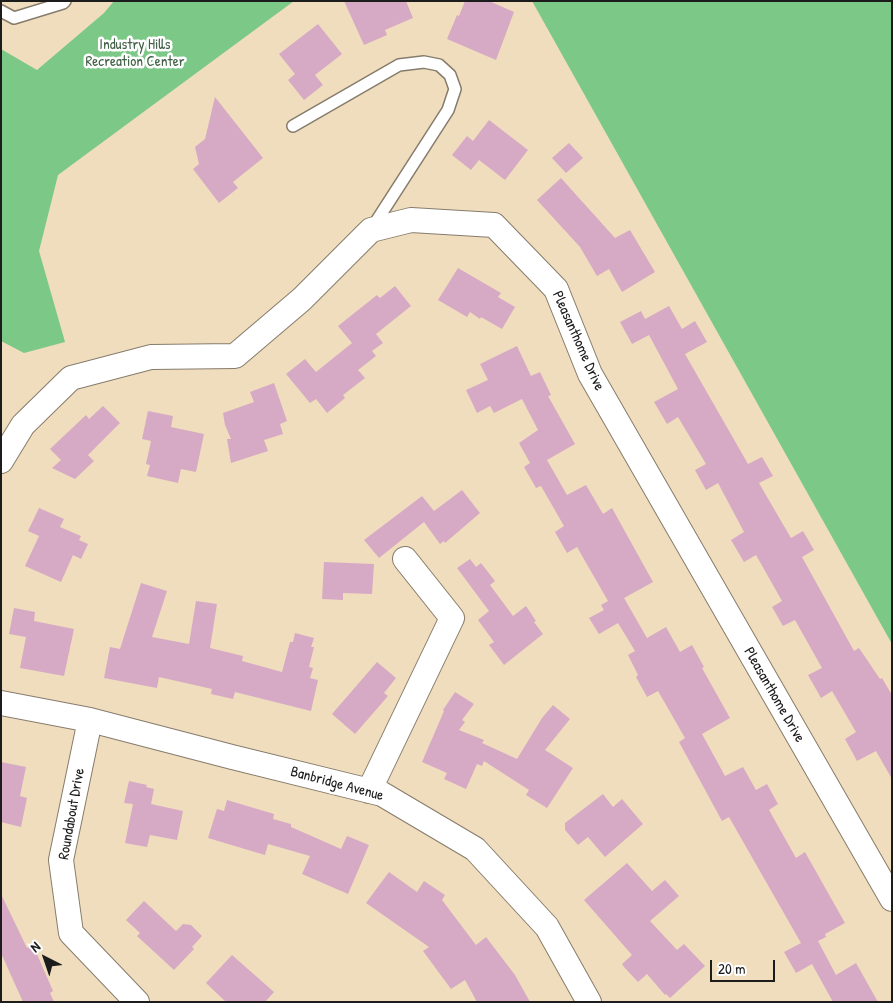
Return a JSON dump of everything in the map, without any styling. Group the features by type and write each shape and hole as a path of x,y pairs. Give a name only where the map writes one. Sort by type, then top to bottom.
{"street":[{"name":"Pleasanthome Drive","path":"372,230 411,220 494,225 556,289 590,374 892,899"},
{"path":"1,461 23,425 71,378 151,357 235,356 302,299 372,230"},
{"path":"369,791 452,618 405,559"},
{"name":"Banbridge Avenue","path":"1,703 90,720 382,794 475,849 547,927 589,1002"},
{"name":"Roundabout Drive","path":"90,720 62,860 72,933 137,1002"}],"lane":[{"path":"1,11 14,18 65,1"},
{"path":"293,126 399,65 424,62 439,65 450,76 455,89 448,110 372,230"}],"green space":[{"name":"Industry Hills Recreation Center","path":"114,1 294,1 58,175 39,251 65,342 24,353 1,341 1,49 37,70 104,13"},
{"path":"532,1 892,1 892,644"}],"building":[{"path":"344,1 406,1 413,18 385,30 387,35 364,45"},
{"path":"465,1 489,1 514,12 496,60 447,39"},
{"path":"318,24 342,54 315,75 323,85 304,100 288,80 295,74 279,54"},
{"path":"215,97 263,158 233,182 238,188 219,203 193,169 199,164 195,147 205,139"},
{"path":"489,120 528,150 505,180 479,160 471,170 452,155 467,136 473,141"},
{"path":"569,143 583,158 566,173 552,158"},
{"path":"561,178 615,238 630,230 655,272 622,292 609,269 597,276 580,247 537,200"},
{"path":"458,268 501,293 498,297 515,307 502,329 470,312 467,317 438,300"},
{"path":"395,286 411,306 376,334 383,343 372,351 376,356 358,370 365,378 343,395 345,398 327,413 316,399 310,403 286,374 305,359 316,372 352,343 338,326 377,295 380,298"},
{"path":"669,306 682,329 695,321 707,342 685,354 748,464 762,457 773,476 759,483 791,538 803,531 814,550 802,557 854,651 859,648 880,679 882,678 892,695 892,779 876,751 857,761 845,739 856,732 832,691 821,698 808,675 822,668 795,620 783,626 772,607 782,601 756,555 744,562 731,540 744,532 718,483 706,490 695,470 706,464 678,417 667,424 654,402 678,389 649,335 632,344 620,322 641,311 645,319"},
{"path":"517,346 531,376 540,372 551,395 548,396 575,444 547,460 567,495 586,485 603,514 612,508 653,582 624,598 647,638 666,627 680,652 692,645 704,667 702,668 730,718 702,734 725,776 743,767 756,790 767,784 778,804 769,810 796,858 805,852 845,923 825,934 826,937 818,941 836,975 856,963 878,1002 833,1002 812,964 796,973 784,952 801,943 729,817 722,821 679,742 685,738 658,691 647,697 636,677 638,675 628,655 635,651 618,623 599,634 589,618 604,610 601,605 608,601 577,547 567,553 555,532 564,526 541,486 536,488 524,467 530,463 519,443 538,430 522,399 494,413 490,406 477,413 466,390 488,380 480,364"},
{"path":"274,383 287,421 280,424 283,434 264,440 268,451 231,463 227,439 231,439 225,425 223,413 254,402 250,392"},
{"path":"103,406 120,423 88,455 94,461 75,479 52,468 61,460 50,449 86,415 89,419"},
{"path":"148,411 173,416 171,427 204,434 196,472 181,469 178,483 147,476 150,465 146,464 151,441 142,439"},
{"path":"462,490 480,513 445,543 444,541 440,544 424,522 379,558 364,540 422,496 434,511"},
{"path":"39,508 64,519 60,527 81,536 79,540 88,544 81,559 73,555 61,582 25,566 39,536 28,531"},
{"path":"470,559 476,567 481,563 495,581 490,585 513,616 526,606 543,634 504,665 489,645 494,642 478,620 489,611 457,568"},
{"path":"324,562 374,564 372,594 343,593 343,600 322,599"},
{"path":"141,583 167,591 152,637 189,644 196,601 217,604 210,648 243,656 242,661 282,672 290,642 293,642 295,633 314,638 311,647 314,647 309,667 313,668 310,678 318,680 311,711 235,692 233,699 211,694 212,689 159,677 157,688 104,678 110,647 120,649"},
{"path":"14,608 35,612 34,621 74,629 64,676 20,668 26,637 9,634"},
{"path":"377,662 396,678 384,693 388,696 355,734 332,714"},
{"path":"455,692 474,704 462,720 465,722 459,730 484,740 482,743 517,759 542,718 553,705 570,719 545,750 573,768 547,808 526,795 529,790 484,761 482,766 477,764 466,789 444,779 447,773 422,762 443,710"},
{"path":"1,762 26,767 20,796 27,798 21,827 1,822"},
{"path":"129,781 147,785 146,787 154,789 151,804 183,811 177,840 150,835 147,847 125,843 133,804 124,803"},
{"path":"603,794 613,807 622,799 643,824 605,857 588,837 578,845 565,830 565,823"},
{"path":"227,800 274,814 273,819 291,824 291,827 341,849 347,836 369,845 348,894 302,874 310,856 268,844 265,855 208,838 217,809 224,811"},
{"path":"627,863 652,891 665,880 679,896 650,921 677,950 684,944 705,966 670,998 665,995 647,974 638,982 624,967 622,964 632,955 584,900"},
{"path":"389,872 417,892 424,881 445,895 442,900 476,945 486,937 515,975 530,1002 477,1002 465,980 451,989 423,951 429,947 366,903"},
{"path":"1,894 27,948 33,945 53,991 50,993 54,1002 23,1002 1,953"},
{"path":"144,901 176,931 183,924 191,925 202,936 192,947 194,949 174,970 137,936 140,933 126,920"},
{"path":"232,955 274,992 265,1002 226,1002 206,983"}]}
